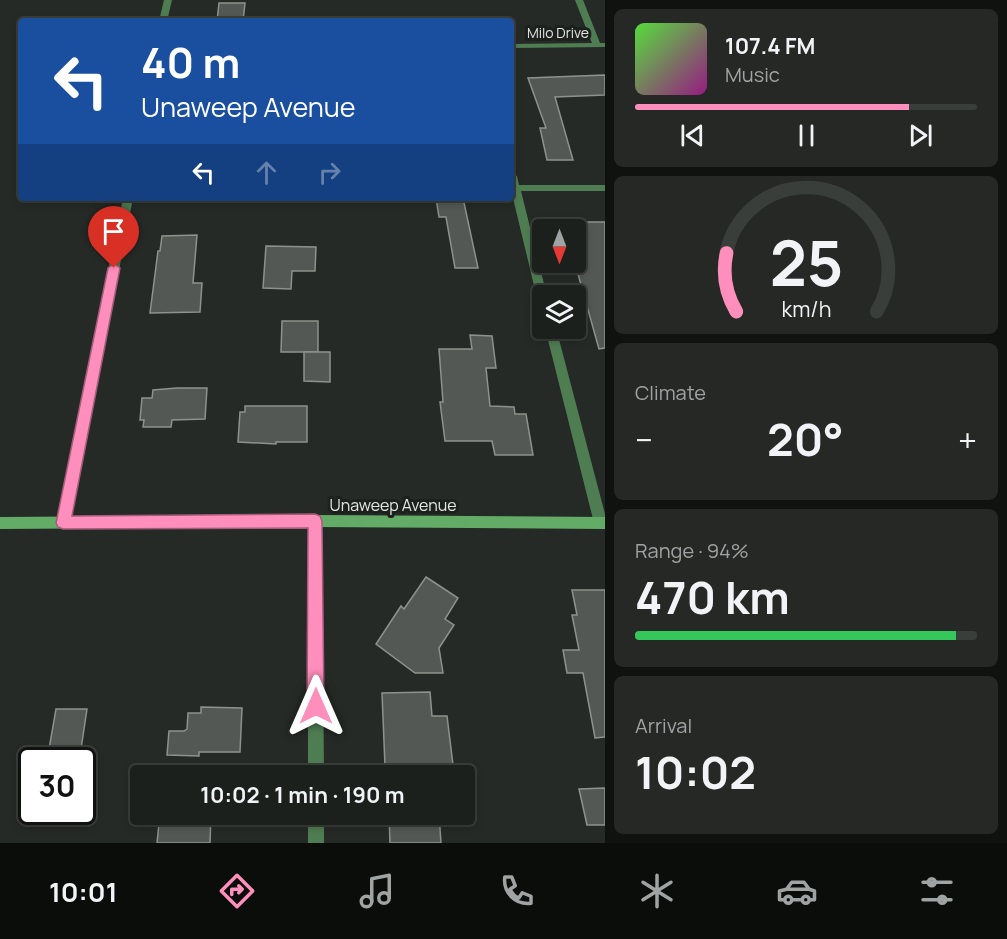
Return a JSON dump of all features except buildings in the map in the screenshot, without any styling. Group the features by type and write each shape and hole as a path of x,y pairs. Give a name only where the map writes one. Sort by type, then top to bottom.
{"main road":[{"name":"Unaweep Avenue","path":"0,523 315,521 603,523"}],"street":[{"path":"165,18 168,0"},
{"path":"579,0 601,45"},
{"name":"Milo Drive","path":"514,46 601,45"},
{"path":"539,285 514,188 605,188"},
{"path":"63,523 127,201"},
{"path":"553,339 603,523"},
{"path":"315,521 316,765"},
{"path":"316,825 316,843"}],"route":[{"path":"114,268 63,523 315,521 316,706"}]}
